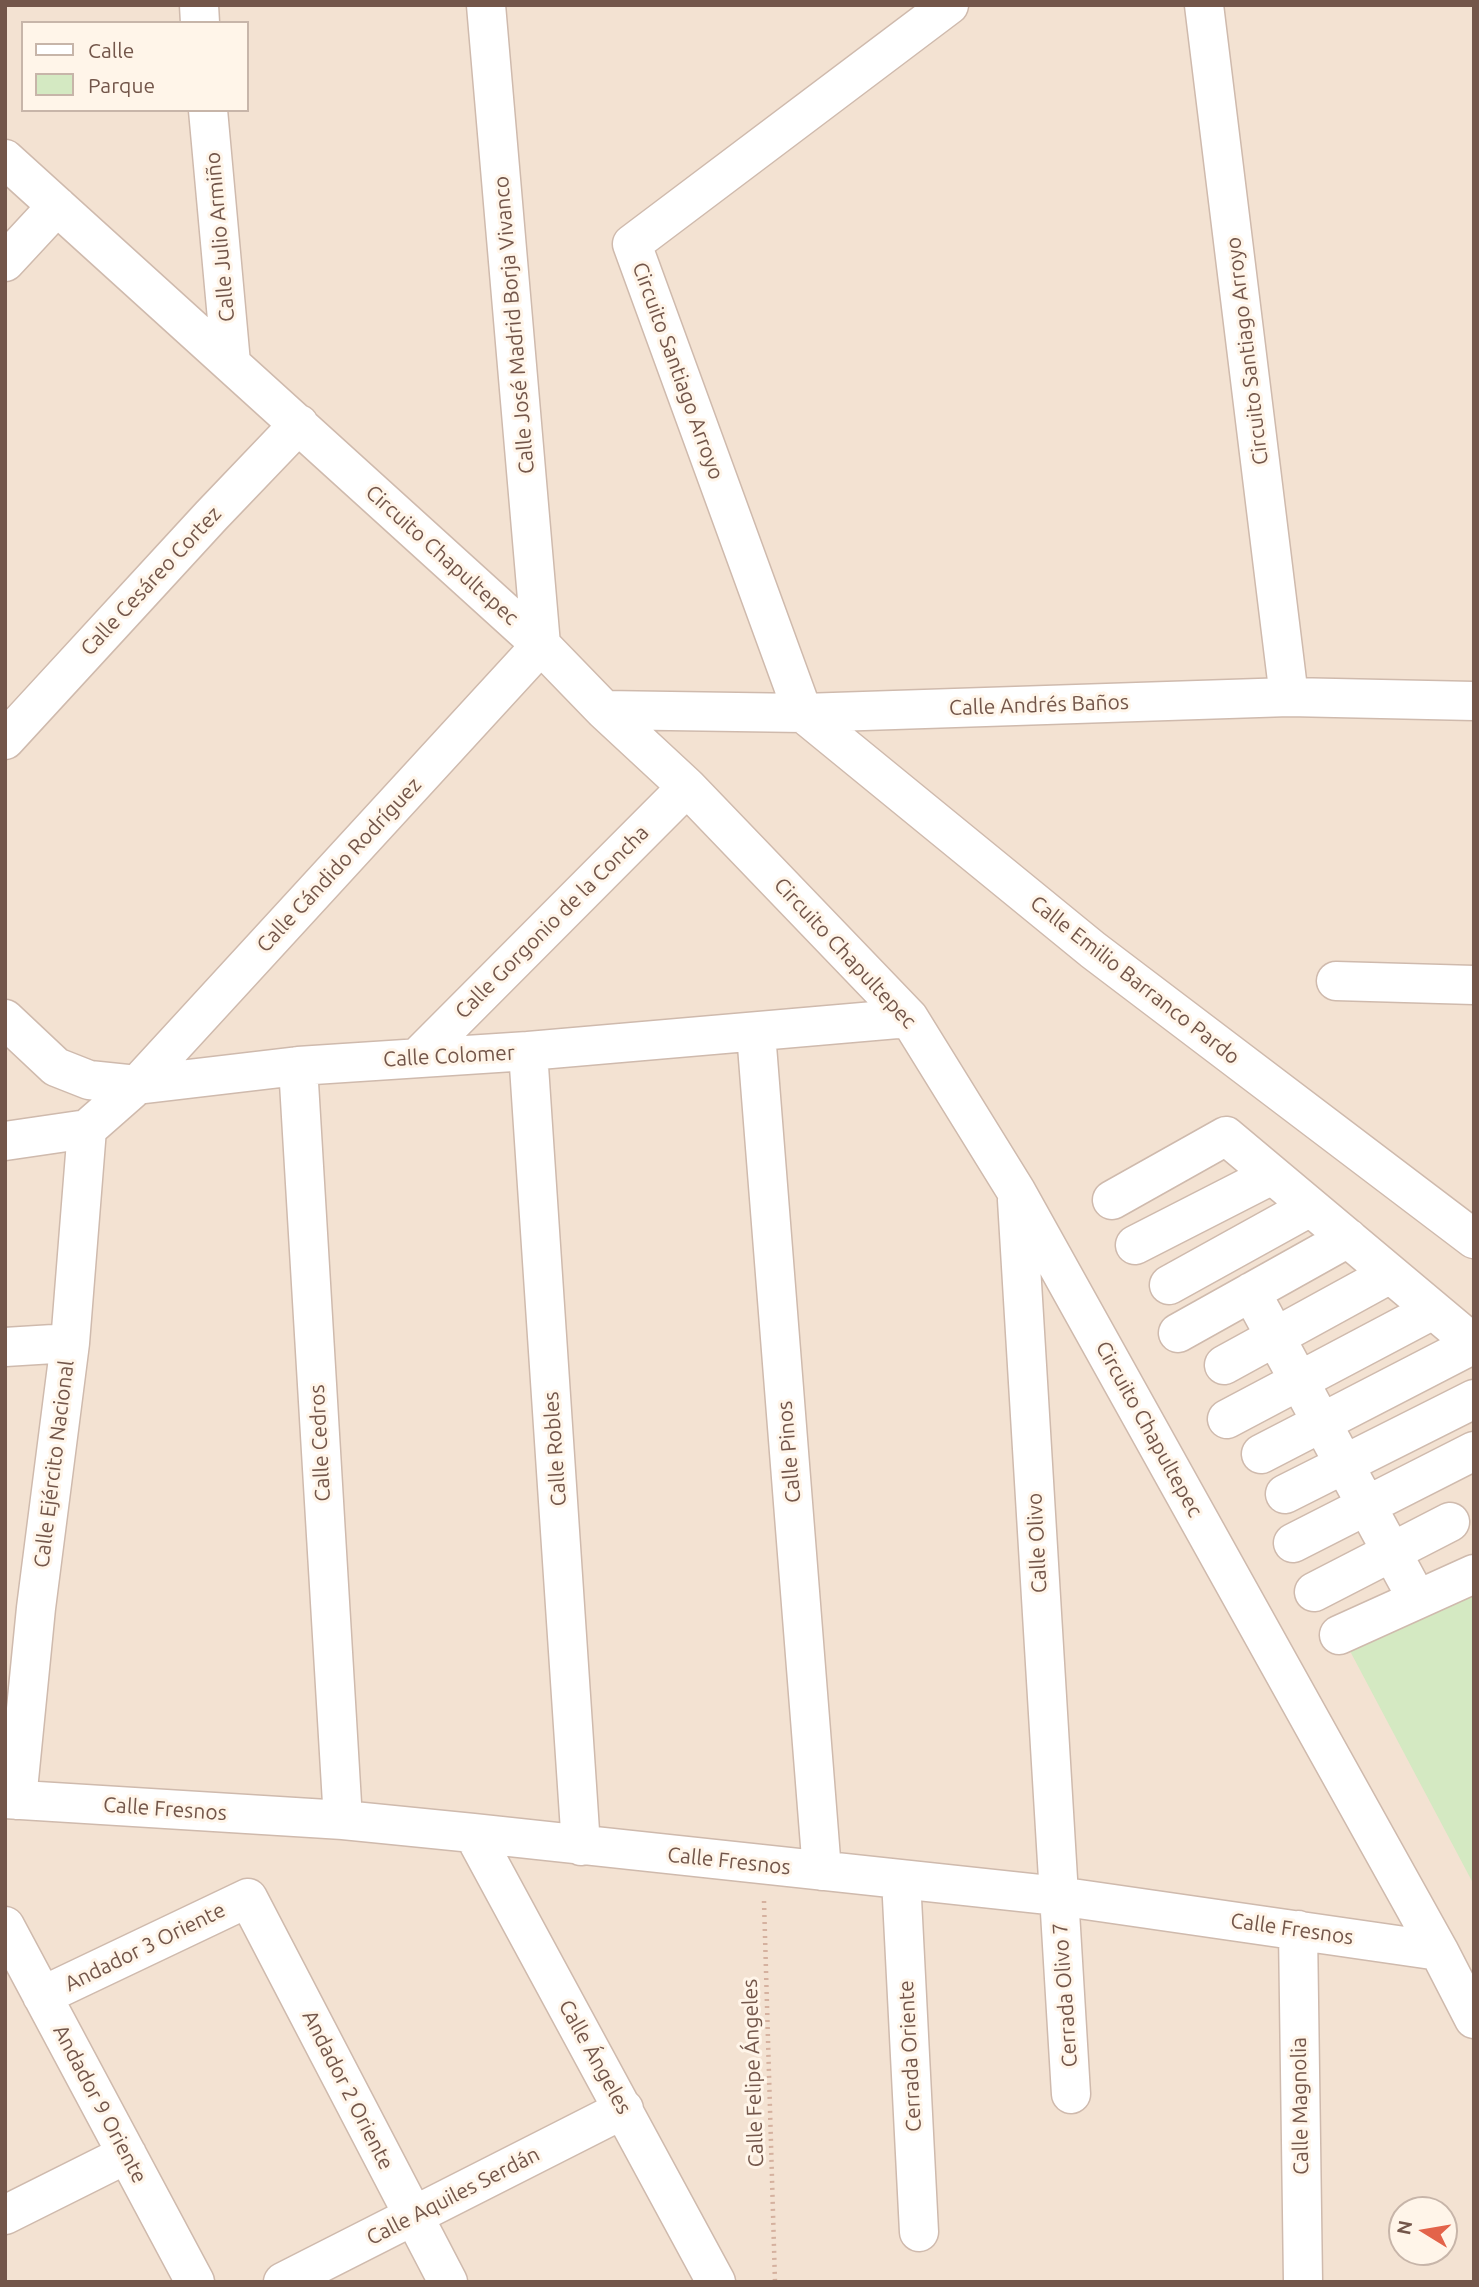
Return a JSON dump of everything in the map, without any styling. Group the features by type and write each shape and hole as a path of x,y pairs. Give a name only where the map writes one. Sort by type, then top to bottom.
{"street":[{"name":"Calle José Madrid Borja Vivanco","path":"486,5 541,645"},
{"name":"Circuito Santiago Arroyo","path":"803,713 632,244 949,5"},
{"name":"Circuito Santiago Arroyo","path":"1204,5 1289,697"},
{"name":"Calle Julio Armiño","path":"208,112 231,363"},
{"name":"Circuito Chapultepec","path":"5,159 541,645 604,710 687,787 909,1018 1016,1191 1439,1951 1474,2019"},
{"path":"5,262 57,206"},
{"name":"Calle Cesáreo Cortez","path":"5,740 299,424"},
{"name":"Calle Cándido Rodríguez","path":"137,1085 541,645"},
{"name":"Calle Andrés Baños","path":"604,710 803,713 1289,697 1474,701"},
{"name":"Calle Emilio Barranco Pardo","path":"803,713 1094,950 1474,1239"},
{"name":"Calle Gorgonio de la Concha","path":"417,1058 687,787"},
{"path":"1336,981 1474,985"},
{"name":"Calle Colomer","path":"5,1019 57,1067 89,1080 137,1085 298,1066 528,1051 909,1018"},
{"name":"Calle Pinos","path":"756,1033 822,1871"},
{"name":"Calle Robles","path":"528,1051 581,1846"},
{"name":"Calle Cedros","path":"298,1066 343,1820"},
{"path":"5,1141 87,1129 137,1085"},
{"name":"Calle Ejército Nacional","path":"11,1800 20,1609 70,1343 87,1129"},
{"path":"1112,1200 1226,1136 1474,1344 1261,1454"},
{"path":"1135,1245 1272,1175"},
{"name":"Calle Olivo","path":"1016,1191 1058,1896"},
{"path":"1169,1285 1310,1207"},
{"path":"1178,1333 1348,1238"},
{"path":"1224,1365 1390,1274"},
{"path":"1251,1292 1417,1599"},
{"path":"1227,1419 1433,1310"},
{"path":"5,1347 70,1343"},
{"path":"1284,1494 1474,1399"},
{"path":"1293,1543 1474,1451"},
{"path":"1314,1592 1450,1522"},
{"path":"1339,1635 1474,1574"},
{"name":"Calle Fresnos","path":"11,1800 343,1820 763,1863 1058,1896 1439,1951"},
{"name":"Calle Ángeles","path":"473,1833 716,2282"},
{"name":"Cerrada Oriente","path":"901,1879 919,2232"},
{"name":"Cerrada Olivo 7","path":"1058,1896 1071,2094"},
{"name":"Andador 3 Oriente","path":"42,1996 248,1898"},
{"name":"Andador 2 Oriente","path":"248,1898 448,2282"},
{"name":"Andador 9 Oriente","path":"5,1926 195,2282"},
{"name":"Calle Magnolia","path":"1298,1930 1303,2282"},
{"name":"Calle Aquiles Serdán","path":"283,2282 624,2109"},
{"path":"5,2215 127,2154"}],"path":[{"name":"Calle Felipe Ángeles","path":"763,1863 775,2282"}],"shaded area":[{"path":"5,5 1474,5 1474,2282 5,2282"}],"green space":[{"path":"1474,1584 1474,1885 1342,1636"}]}
